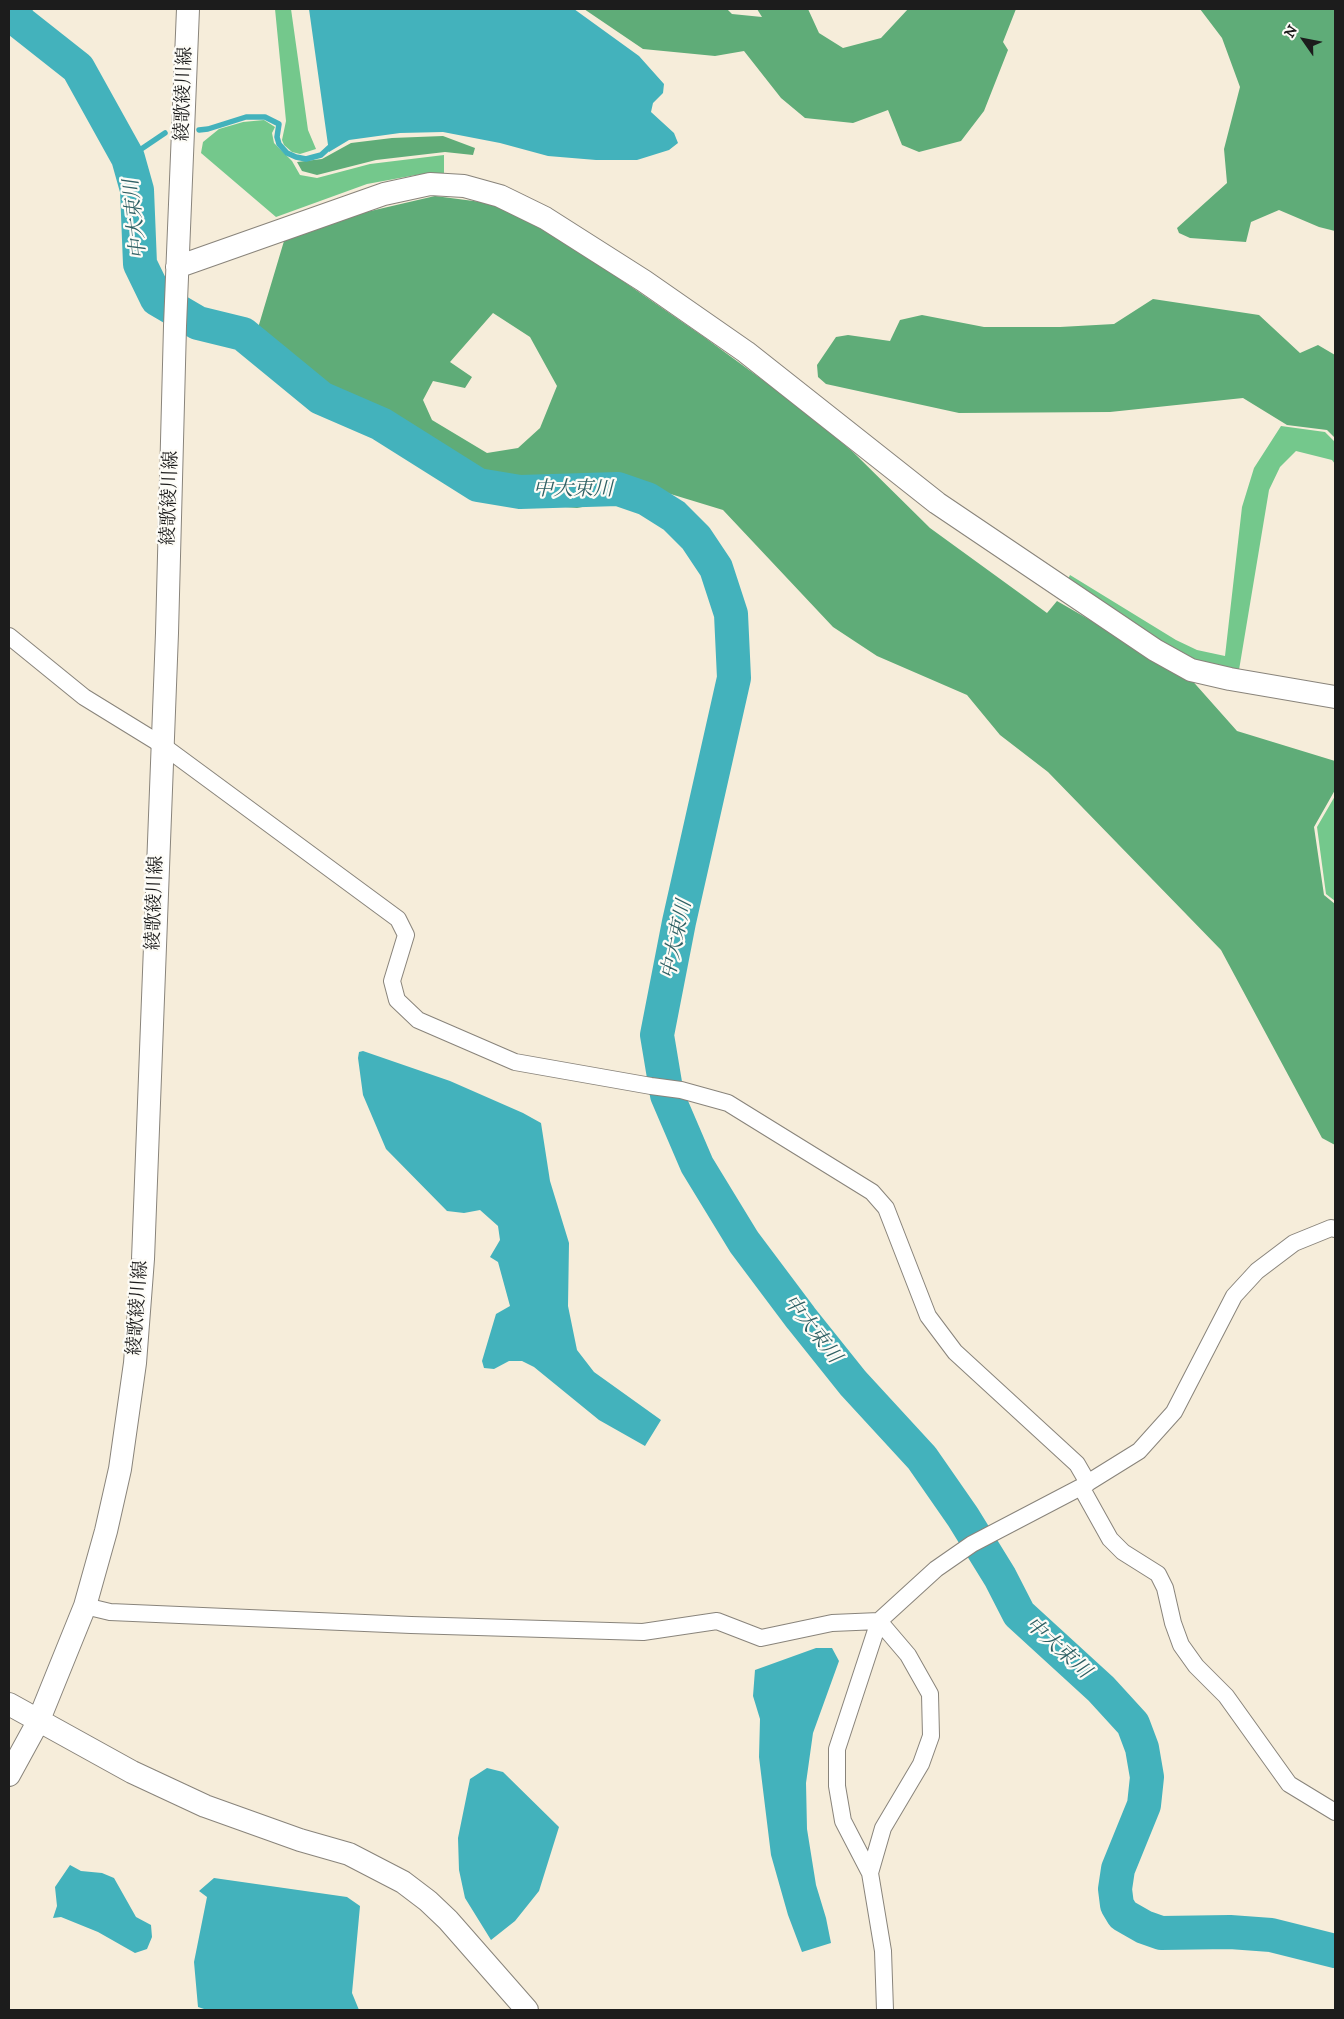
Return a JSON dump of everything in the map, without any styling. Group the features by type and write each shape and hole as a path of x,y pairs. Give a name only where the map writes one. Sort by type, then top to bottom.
{"street":[{"name":"綾歌綾川線","path":"9,1775 38,1722 85,1606 106,1531 120,1469 135,1363 143,1259 168,613 175,326 188,9"},
{"path":"177,267 384,194 430,184 464,186 500,196 545,218 644,282 746,352 937,503 1155,650 1192,670 1230,679 1335,697"},
{"path":"9,636 84,697 162,745 398,919 406,935 392,981 397,1000 418,1020 515,1062 681,1090 728,1103 872,1192 886,1208 928,1316 955,1352 1077,1464 1110,1539 1123,1552 1158,1574 1165,1588 1172,1623 1181,1645 1196,1666 1226,1696 1289,1784 1335,1812"},
{"path":"884,2010 883,1951 870,1873 843,1821 837,1786 836,1749 879,1620 936,1569 972,1544 1085,1485 1139,1451 1174,1412 1234,1296 1257,1271 1294,1243 1331,1228 1335,1229"},
{"path":"85,1606 110,1612 643,1632 717,1621 761,1638 832,1623 879,1620"},
{"path":"870,1873 883,1828 921,1764 931,1736 930,1694 908,1655 879,1620"},
{"path":"9,1704 38,1722 132,1772 205,1806 300,1840 349,1854 403,1882 428,1901 448,1920 527,2010"}],"green space":[{"path":"275,9 291,9 308,130 316,149 300,154 292,152 284,145 282,140 286,121"},
{"path":"584,9 727,9 732,14 762,17 757,9 808,9 819,33 843,48 881,38 908,9 1016,9 1003,42 1008,50 984,111 961,141 919,152 902,145 888,110 853,123 805,118 781,98 744,51 715,56 643,49"},
{"path":"1200,9 1335,9 1335,231 1319,227 1279,210 1251,222 1246,242 1190,238 1179,233 1177,228 1227,183 1224,149 1240,87 1222,38"},
{"path":"264,120 275,127 272,133 274,143 292,161 300,175 317,178 370,164 444,155 444,173 416,175 367,184 276,217 201,153 203,142 219,129 243,122"},
{"path":"443,136 475,148 473,155 445,152 376,160 317,175 302,171 297,162 322,159 351,143 392,138"},
{"path":"435,196 489,203 536,226 578,250 704,337 801,408 853,452 930,528 1047,613 1057,601 1189,677 1237,731 1335,761 1335,790 1314,827 1324,895 1335,904 1335,1145 1322,1138 1221,950 1048,772 1000,735 967,695 877,656 833,627 723,510 664,492 577,508 505,502 436,452 377,414 324,388 258,328 284,241 362,213","holes":["493,313 530,337 557,386 540,428 518,448 487,453 432,420 423,400 433,381 465,388 472,377 450,362"]},
{"path":"1153,299 1259,315 1300,353 1318,345 1335,355 1335,438 1327,430 1287,425 1243,398 1110,412 959,413 826,384 818,377 817,365 836,337 848,335 890,341 900,320 922,315 984,327 1060,327 1114,324"},
{"path":"1281,426 1325,432 1335,442 1335,464 1332,460 1296,451 1280,467 1269,490 1239,670 1196,660 1144,632 1067,581 1070,575 1176,640 1197,650 1225,656 1242,507 1254,468"},
{"path":"1335,796 1335,901 1326,894 1317,827"}],"water":[{"path":"309,9 574,9 639,56 664,84 663,93 653,103 651,112 674,133 678,143 669,150 637,160 596,160 548,156 500,143 443,132 400,133 349,140 329,152"},
{"path":"363,1051 450,1081 523,1113 541,1123 550,1181 569,1243 568,1306 577,1350 594,1372 661,1420 645,1446 599,1420 534,1367 522,1361 509,1361 494,1369 484,1368 482,1361 496,1314 510,1306 498,1262 490,1257 500,1240 498,1226 480,1210 464,1213 447,1211 386,1149 363,1095 358,1058 359,1052"},
{"path":"816,1648 832,1648 839,1661 813,1733 806,1783 807,1829 816,1885 831,1943 802,1952 788,1915 771,1855 759,1757 760,1719 753,1696 755,1670"},
{"path":"487,1768 503,1772 559,1827 539,1891 515,1921 491,1940 465,1898 459,1870 458,1838 470,1779"},
{"path":"70,1865 81,1871 102,1873 114,1878 136,1917 151,1925 152,1937 147,1949 135,1953 98,1932 61,1917 53,1918 57,1906 55,1887"},
{"path":"214,1878 347,1897 360,1906 352,1993 359,2010 207,2010 198,2007 194,1962 207,1897 199,1891"}],"waterway":[{"name":"中大束川","path":"10,9 21,23 78,68 128,158 137,190 140,264 157,299 198,323 243,334 321,398 381,424 478,485 520,492 618,489 647,499 674,516 696,538 716,568 731,614 734,678 679,922 657,1035 667,1095 697,1165 744,1242 801,1318 853,1383 922,1458 963,1517 1000,1577 1019,1614 1101,1689 1133,1724 1142,1748 1147,1777 1144,1805 1118,1869 1115,1889 1117,1905 1123,1915 1144,1927 1161,1933 1230,1932 1271,1935 1335,1951"},
{"path":"199,130 246,117 265,117 279,124 277,137 279,144 287,153 296,157 306,159 321,155 333,144"},
{"path":"128,158 165,133"}]}
